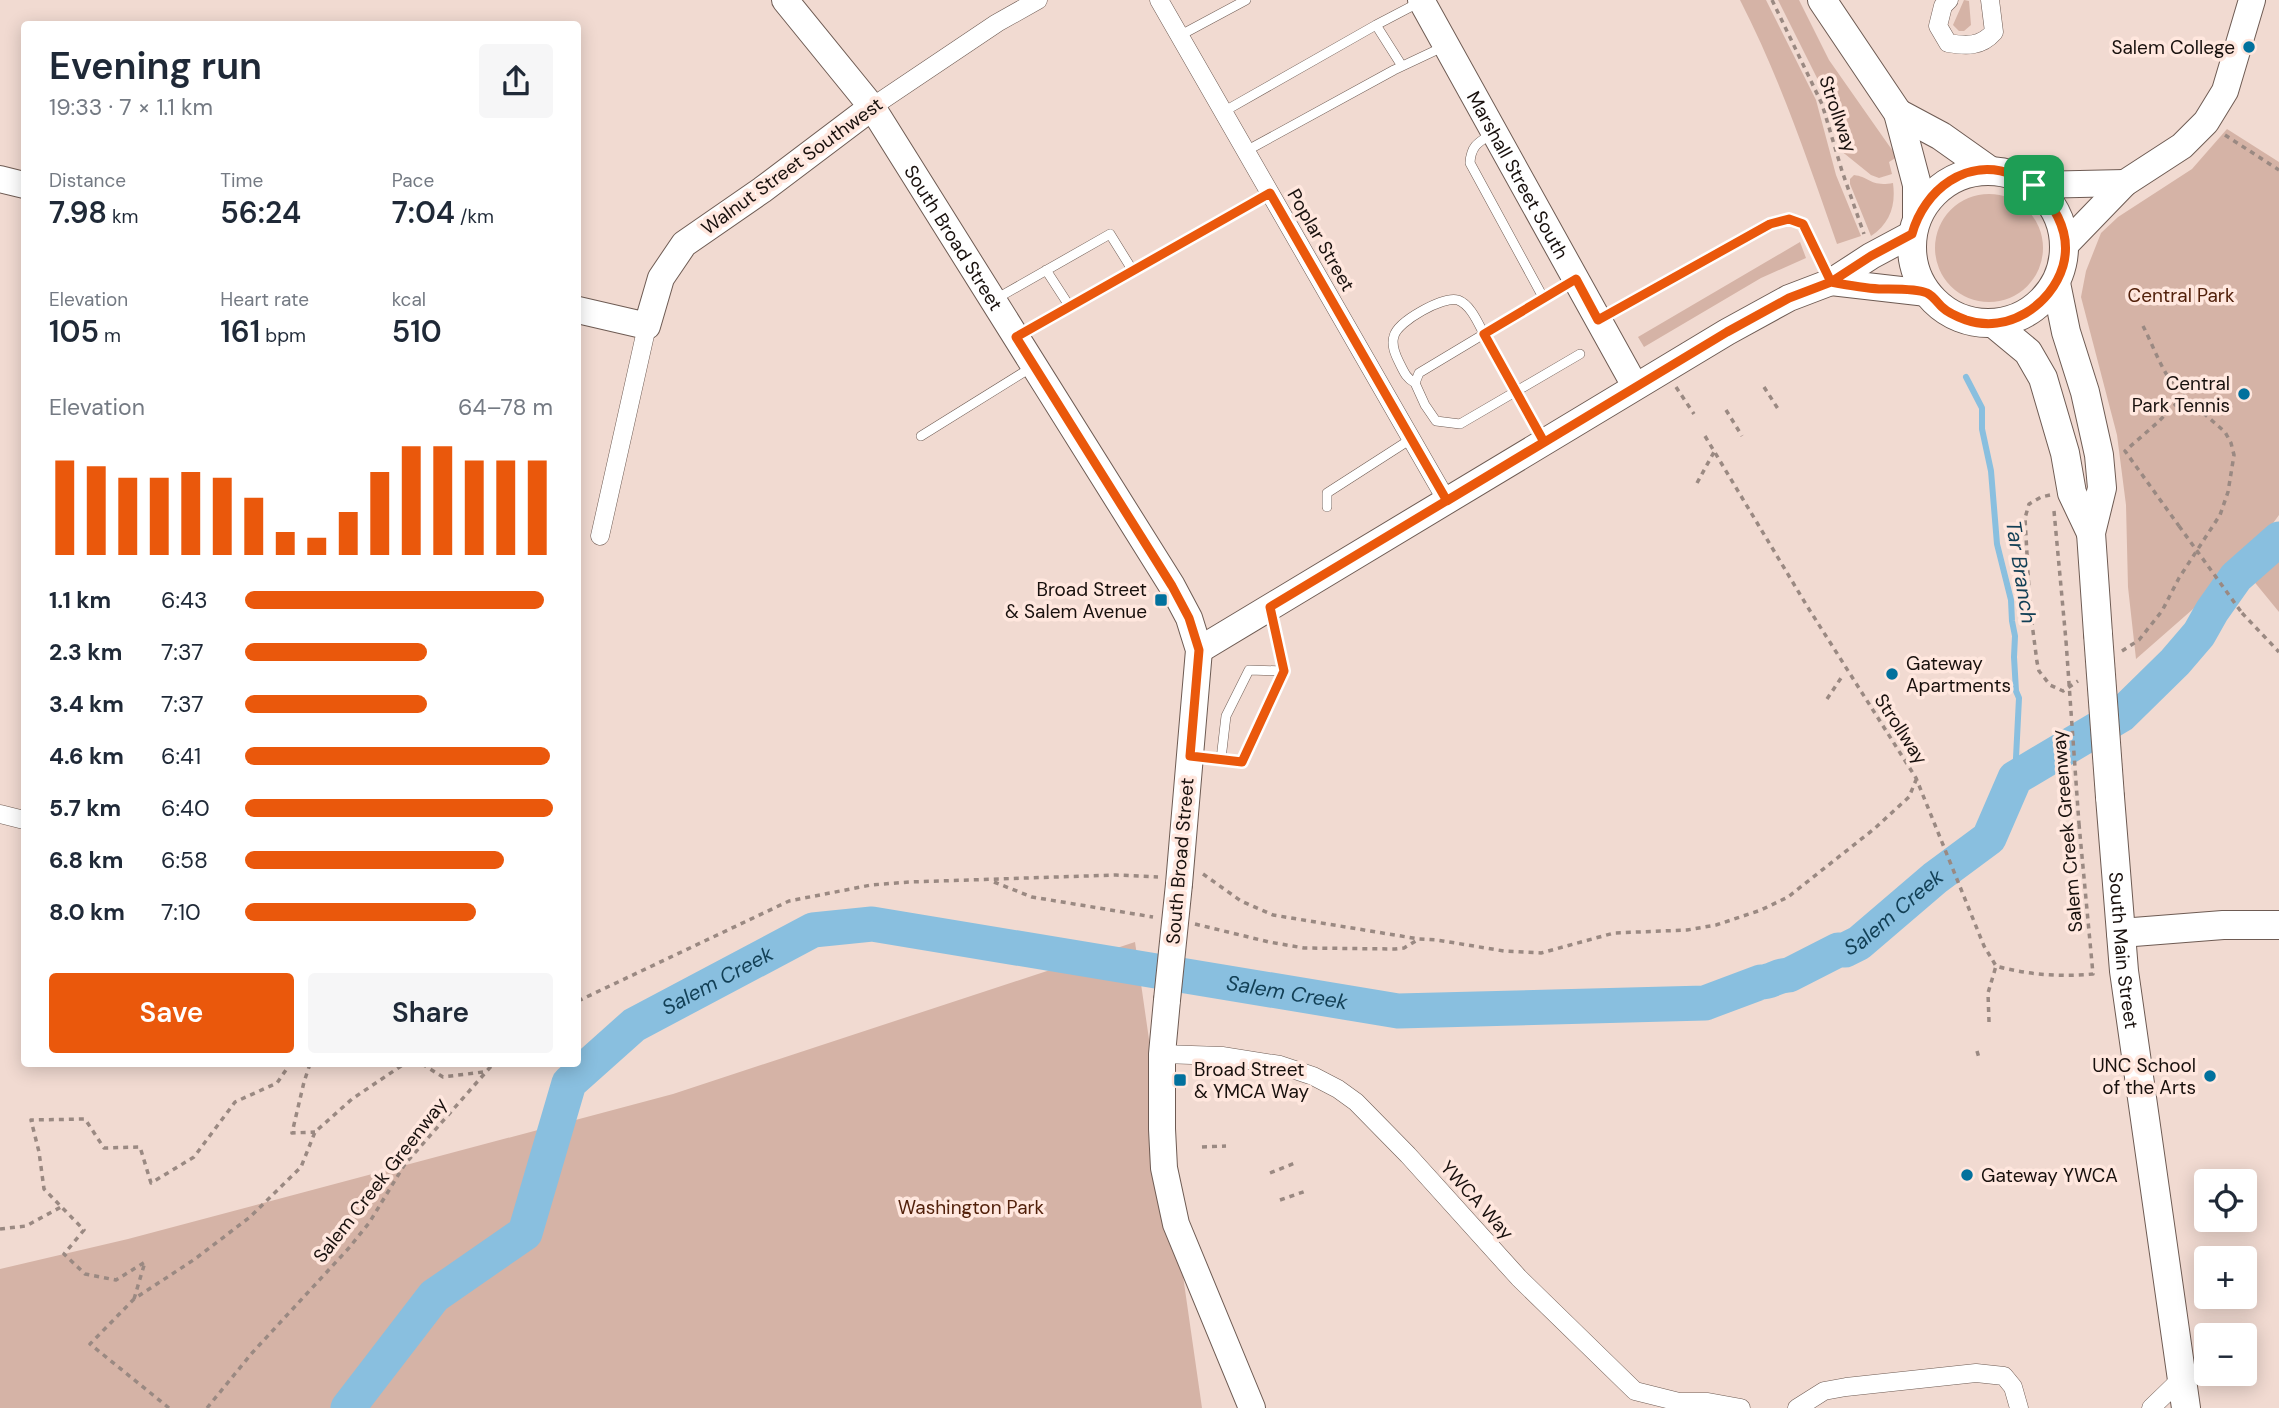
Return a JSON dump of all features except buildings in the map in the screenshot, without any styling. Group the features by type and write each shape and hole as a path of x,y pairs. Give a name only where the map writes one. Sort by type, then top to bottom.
{"main road":[{"path":"1822,0 1898,113 1917,185 1914,226 1912,255 1917,275 1927,293 1945,310 1968,321 1993,323 2012,320 2045,299 2056,283 2063,265 2065,245 2061,222 2050,202 2034,185 2012,174 1989,170 1966,173 1945,183 1928,198 1914,226"},
{"path":"1898,113 1941,136 1989,170"},
{"name":"South Main Street","path":"2056,283 2099,455 2102,488 2091,533"},
{"name":"South Main Street","path":"1993,323 2028,352 2043,378 2065,453 2072,493 2091,533 2108,644 2110,797 2134,1056 2186,1408"},
{"path":"2121,933 2223,925 2279,925"}],"street":[{"name":"South Broad Street","path":"785,0 872,107 1172,586 1189,618 1199,650 1163,1054 1164,1168 1177,1227 1252,1408"},
{"name":"Walnut Street Southwest","path":"647,326 661,278 684,244 762,190 872,107 997,23 1038,0"},
{"name":"Poplar Street","path":"1159,0 1447,501"},
{"path":"1949,0 1943,6 1938,26 1948,43 1967,46 1987,40 1994,32 1990,0"},
{"path":"2065,245 2125,183 2182,146 2206,122 2225,91 2252,0"},
{"name":"Marshall Street South","path":"1421,1 1635,386"},
{"path":"0,179 21,184"},
{"path":"2034,185 2125,183"},
{"path":"1199,650 1635,386 1789,298 1831,282 1914,226"},
{"path":"1831,282 1927,293"},
{"path":"581,311 647,326 600,536"},
{"path":"0,814 21,819"},
{"name":"YWCA Way","path":"1163,1054 1249,1059 1312,1076 1338,1089 1356,1102 1519,1278 1634,1391 1679,1402 1708,1402 1741,1408"},
{"path":"1797,1408 1824,1391 1846,1387 1991,1373 2004,1376 2013,1387 2019,1408"},
{"path":"2151,1408 2182,1378"}],"lane":[{"path":"1179,36 1246,0"},
{"path":"1223,112 1421,1"},
{"path":"1376,25 1402,66"},
{"path":"1246,151 1446,45"},
{"path":"1494,132 1477,144 1471,152 1470,163 1544,299"},
{"path":"1016,337 1270,193"},
{"path":"1598,320 1770,224 1789,219 1803,224 1831,282"},
{"path":"993,300 1110,234 1133,271"},
{"path":"1046,270 1070,307"},
{"path":"1415,383 1419,373 1576,279"},
{"path":"1544,442 1517,393 1484,334 1468,307 1459,300 1439,302 1401,324 1394,333 1392,345 1407,379 1415,383 1436,421 1448,424 1460,424 1517,393 1580,354"},
{"path":"920,436 1034,366"},
{"path":"1327,508 1327,493 1411,439"},
{"path":"1190,756 1242,762 1284,671 1270,607"},
{"path":"1221,760 1226,716 1249,670 1284,671"}],"path":[{"name":"Strollway","path":"1772,0 1822,104 1867,242"},
{"path":"2206,122 2279,170"},
{"path":"2108,644 2139,640 2162,611 2179,578 2220,515 2228,492 2234,455 2225,432 2176,389 2143,326"},
{"path":"1667,388 1674,384 1694,414"},
{"path":"1764,387 1780,412"},
{"path":"2184,396 2125,451 2242,613 2279,652"},
{"path":"1726,410 1742,436"},
{"name":"Strollway","path":"1705,436 1807,606 1916,778 1969,911 1996,966"},
{"path":"1697,482 1714,452"},
{"path":"2053,495 2041,497 2029,504 2025,518 2034,643 2039,671 2050,685 2063,691 2084,676"},
{"name":"Salem Creek Greenway","path":"1996,966 2046,975 2093,974 2054,508"},
{"path":"1827,699 1841,678"},
{"path":"581,1000 789,901 871,885 1115,875 1180,878 1205,874 1241,901 1273,915 1504,951 1541,953 1614,933 1687,930 1716,925 1761,909 1796,891 1874,829 1909,797 1916,778"},
{"path":"991,880 1031,897 1109,911"},
{"path":"1240,935 1317,948 1395,950 1419,939"},
{"path":"1989,1022 1988,993 1996,966"},
{"path":"1978,1051 1979,1058"},
{"path":"134,1299 145,1262 116,1280 85,1274 64,1254 84,1230 44,1189 31,1120 85,1119 104,1148 140,1147 151,1183 194,1157 235,1102 277,1083 288,1067"},
{"path":"309,1067 292,1133 315,1132"},
{"path":"169,1408 90,1343 134,1299 195,1259 250,1217 301,1167 315,1132 352,1099 400,1067"},
{"path":"427,1067 443,1077 484,1072"},
{"name":"Salem Creek Greenway","path":"207,1408 252,1353 348,1249 369,1223 405,1164 490,1067"},
{"path":"1202,1147 1226,1146"},
{"path":"1269,1173 1295,1163"},
{"path":"1280,1200 1306,1191"},
{"path":"0,1229 26,1226 61,1207"}],"green space":[{"path":"1740,0 1766,0 1816,100 1836,175 1861,236 1837,244 1781,90"},
{"path":"1778,0 1799,0 1829,60 1897,157 1889,162 1892,174 1879,178 1871,175 1840,150 1826,96"},
{"path":"1964,0 1969,1 1971,25 1964,31 1959,31 1953,25"},
{"name":"Central Park","path":"2227,129 2279,162 2279,515 2241,567 2136,659 2128,587 2126,505 2117,435 2081,297 2086,271 2101,233 2118,217 2192,169"},
{"path":"1854,175 1879,184 1893,183 1894,199 1890,213 1883,225 1871,236 1850,184"},
{"path":"1989,194 2019,203 2027,210 2034,218 2043,248 2034,278 2027,286 2019,293 1989,302 1959,293 1951,286 1944,278 1935,248 1944,218 1951,210 1959,203"},
{"path":"1800,242 1806,258 1761,278 1644,347 1638,337"},
{"path":"2279,554 2279,612 2252,579"},
{"name":"Washington Park","path":"1135,942 1202,1408 0,1408 0,1269 128,1239 673,1094"}],"waterway":[{"name":"Tar Branch","path":"1966,377 1982,408 1982,429 1991,471 1997,544 2011,600 2016,691 2019,698 2015,778"},
{"name":"Salem Creek","path":"348,1408 434,1296 525,1233 569,1083 634,1025 813,930 872,924 1398,1011 1705,1003 1761,982 1789,975 1838,950 1845,950 1859,943 1935,878 1989,838 2015,778 2121,715 2175,662 2199,634 2236,577 2279,539"}],"place":[{"name":"Salem College","path":"2249,47"},
{"name":"Central Park Tennis","path":"2244,394"},
{"name":"Broad Street & Salem Avenue","path":"1161,600"},
{"name":"Gateway Apartments","path":"1892,674"},
{"name":"UNC School of the Arts","path":"2210,1076"},
{"name":"Broad Street & YMCA Way","path":"1180,1080"},
{"name":"Gateway YWCA","path":"1967,1175"}],"route":[{"path":"2034,185 2012,174 1989,170 1966,173 1945,183 1928,198 1912,234 1831,282 1789,298 1727,332 1447,501 1270,193 1016,337 1172,586 1189,618 1199,650 1190,756 1242,762 1284,671 1270,607 1447,501 1544,442 1484,334 1576,279 1598,320 1770,224 1789,219 1803,224 1831,282 1927,293 1945,310 1968,321 1993,323 2012,320 2045,299 2056,283 2063,265 2065,245 2061,222 2050,202 2034,185"}]}
